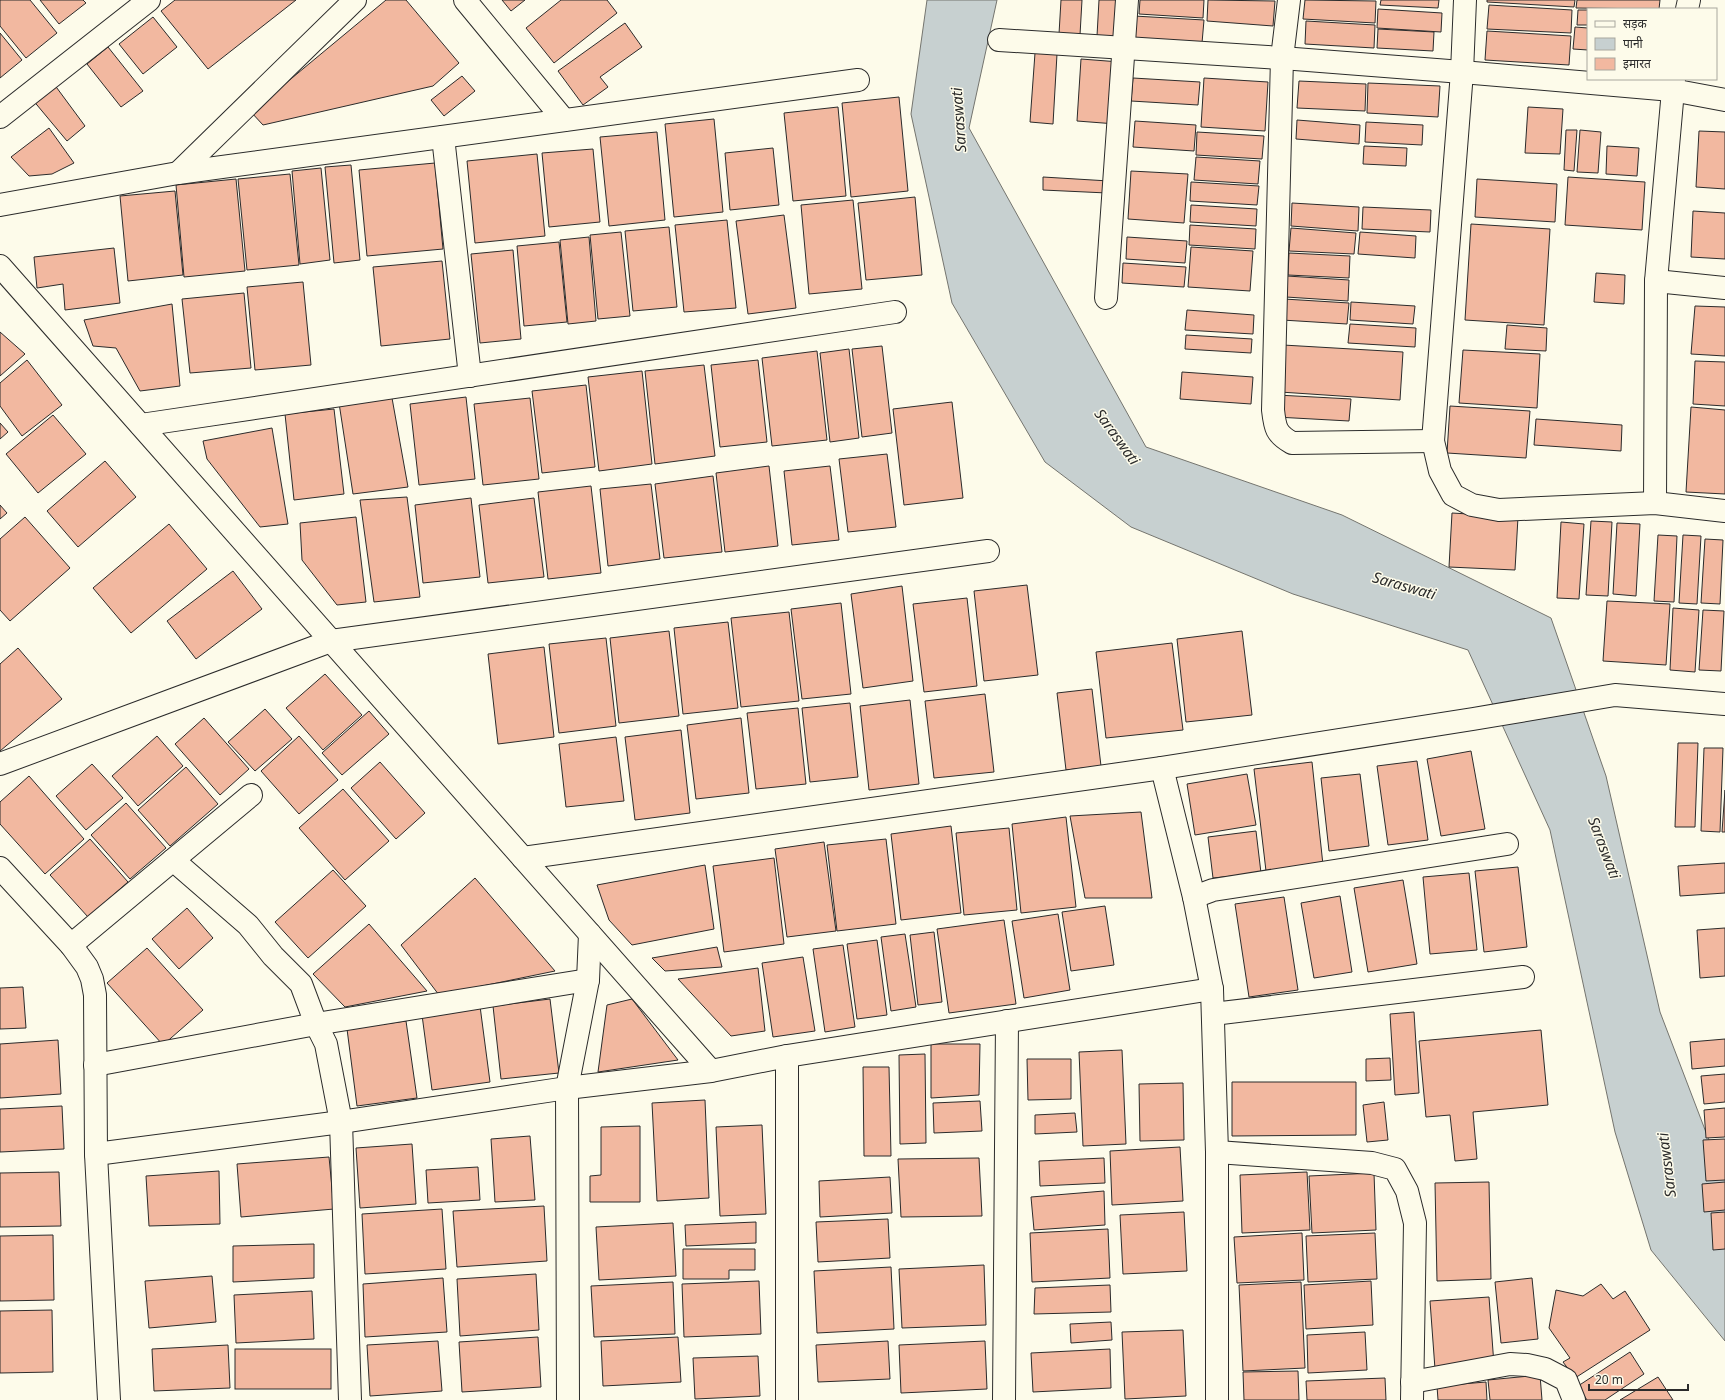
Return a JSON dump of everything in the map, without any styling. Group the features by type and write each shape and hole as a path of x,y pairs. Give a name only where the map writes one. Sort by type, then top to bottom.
{"street":[{"path":"0,117 149,0"},
{"path":"178,173 355,0"},
{"path":"464,0 564,120"},
{"path":"1106,298 1127,0"},
{"path":"1289,0 1282,58 1273,410 1276,428 1282,438 1292,443 1433,441"},
{"path":"1465,0 1462,72 1433,441 1440,472 1453,495 1472,504 1499,510 1655,503 1725,511"},
{"path":"999,40 1282,58 1462,72 1587,79"},
{"path":"0,205 178,173 858,80"},
{"path":"1603,80 1673,84 1725,100"},
{"path":"1655,503 1656,281 1673,84"},
{"path":"443,137 470,376"},
{"path":"0,266 711,1071"},
{"path":"1656,281 1725,288"},
{"path":"141,425 895,312"},
{"path":"0,764 331,641 988,551"},
{"path":"523,858 1162,768 1615,695 1725,704"},
{"path":"1162,768 1194,897 1212,988 1217,1152 1217,1400"},
{"path":"71,945 251,795"},
{"path":"1194,897 1212,890 1508,844"},
{"path":"173,860 248,925 273,956 301,984 316,1024 326,1044 341,1122 350,1400"},
{"path":"0,868 71,945 87,967 92,979 95,995 96,1154 109,1400"},
{"path":"568,1400 567,1088 588,980 590,934"},
{"path":"1213,1014 1523,977"},
{"path":"95,1065 316,1024 588,980"},
{"path":"96,1154 341,1122 567,1088 711,1071 787,1056 1212,988"},
{"path":"1004,1400 1007,1021"},
{"path":"787,1056 787,1400"},
{"path":"1217,1152 1372,1163 1395,1169 1407,1191 1415,1223 1412,1391 1510,1364 1527,1365 1545,1369 1566,1380 1574,1400"}],"water":[{"name":"Saraswati","path":"927,0 997,0 969,128 1146,447 1342,515 1551,618 1606,776 1660,1012 1725,1182 1725,1341 1651,1250 1615,1132 1550,830 1468,650 1293,594 1131,527 1045,462 952,303 911,114"}],"building":[{"path":"0,0 30,0 57,33 26,58 0,26"},
{"path":"40,0 83,0 86,3 59,24"},
{"path":"175,0 296,0 208,69 161,11"},
{"path":"386,0 406,0 459,63 433,86 263,125 251,112"},
{"path":"502,0 525,0 511,11"},
{"path":"561,0 607,0 617,13 554,63 526,28"},
{"path":"1061,0 1082,0 1080,35 1059,34"},
{"path":"1099,0 1121,0 1119,37 1097,36"},
{"path":"1140,0 1204,0 1203,18 1139,14"},
{"path":"1208,0 1275,1 1273,26 1207,21"},
{"path":"1305,0 1376,1 1375,23 1303,19"},
{"path":"1381,0 1439,0 1438,8 1380,5"},
{"path":"1487,0 1575,0 1574,7 1487,2"},
{"path":"1577,0 1660,0 1659,8 1576,8"},
{"path":"1489,5 1572,10 1571,33 1487,29"},
{"path":"1378,9 1442,13 1441,32 1377,28"},
{"path":"1578,10 1587,10 1587,25 1577,25"},
{"path":"1134,16 1204,20 1202,43 1133,38"},
{"path":"153,17 177,47 143,74 119,44"},
{"path":"1306,21 1375,25 1374,48 1305,44"},
{"path":"625,23 642,47 600,77 608,87 583,105 558,71"},
{"path":"1575,27 1587,28 1587,50 1573,49"},
{"path":"1378,29 1434,32 1433,51 1377,48"},
{"path":"1487,31 1571,36 1569,65 1485,60"},
{"path":"0,33 22,60 0,78"},
{"path":"108,47 143,91 121,107 87,64"},
{"path":"1035,53 1057,54 1053,124 1030,122"},
{"path":"1081,59 1120,62 1116,124 1077,121"},
{"path":"462,76 475,91 444,116 431,100"},
{"path":"1133,78 1200,82 1198,105 1131,101"},
{"path":"1204,78 1268,82 1265,131 1201,127"},
{"path":"51,80 85,126 67,141 32,99"},
{"path":"1299,81 1366,84 1365,111 1297,108"},
{"path":"1368,83 1440,86 1438,117 1367,113"},
{"path":"899,97 908,191 851,197 842,103"},
{"path":"838,107 846,196 793,201 784,113"},
{"path":"1528,107 1563,109 1560,154 1525,153"},
{"path":"714,119 723,212 674,217 665,124"},
{"path":"1297,120 1360,125 1359,144 1296,139"},
{"path":"1135,121 1196,125 1194,151 1133,147"},
{"path":"1366,122 1423,125 1422,145 1365,142"},
{"path":"49,128 74,163 52,174 29,176 11,157"},
{"path":"1566,130 1577,130 1574,171 1564,170"},
{"path":"1580,130 1601,132 1598,173 1577,172"},
{"path":"1699,131 1725,132 1725,189 1696,187"},
{"path":"657,132 665,220 609,226 600,137"},
{"path":"1197,132 1264,136 1262,159 1196,155"},
{"path":"1364,146 1407,148 1406,166 1363,164"},
{"path":"1607,146 1639,148 1637,176 1606,174"},
{"path":"773,148 779,205 730,210 725,153"},
{"path":"593,149 600,222 549,227 542,153"},
{"path":"537,154 545,236 475,243 467,161"},
{"path":"1196,157 1260,161 1258,184 1194,180"},
{"path":"435,163 443,249 367,256 359,170"},
{"path":"351,165 360,260 334,263 325,167"},
{"path":"321,168 330,260 300,264 292,171"},
{"path":"1131,171 1188,174 1184,223 1128,219"},
{"path":"290,174 299,265 247,270 238,179"},
{"path":"1043,177 1109,181 1107,193 1043,190"},
{"path":"1568,177 1645,182 1642,230 1565,225"},
{"path":"236,179 245,271 184,277 176,185"},
{"path":"1477,179 1557,184 1555,222 1475,217"},
{"path":"1191,182 1259,186 1257,205 1190,201"},
{"path":"175,191 183,275 128,281 120,196"},
{"path":"915,197 922,275 866,280 858,203"},
{"path":"853,200 862,289 809,294 801,205"},
{"path":"1292,203 1359,207 1358,231 1291,226"},
{"path":"1191,205 1257,209 1256,226 1190,222"},
{"path":"1363,207 1431,210 1430,232 1362,229"},
{"path":"1693,211 1725,213 1725,259 1691,257"},
{"path":"784,215 796,308 748,314 736,221"},
{"path":"727,220 736,308 684,312 675,225"},
{"path":"1471,224 1550,229 1544,325 1465,320"},
{"path":"1190,225 1256,229 1255,249 1189,245"},
{"path":"669,227 677,307 633,311 625,231"},
{"path":"1291,228 1356,233 1354,254 1289,251"},
{"path":"621,232 630,316 598,319 590,235"},
{"path":"1360,232 1416,236 1415,258 1358,254"},
{"path":"589,237 596,321 568,324 560,240"},
{"path":"1127,237 1187,241 1185,263 1126,259"},
{"path":"559,242 567,322 524,326 517,246"},
{"path":"1191,247 1253,251 1250,291 1188,287"},
{"path":"114,248 120,303 65,310 63,284 37,288 34,257"},
{"path":"513,250 521,339 480,343 471,254"},
{"path":"1289,253 1350,256 1349,278 1288,275"},
{"path":"442,261 450,339 381,346 373,267"},
{"path":"1123,263 1186,267 1184,287 1122,283"},
{"path":"1596,273 1625,275 1624,304 1594,302"},
{"path":"1287,276 1349,280 1348,301 1286,297"},
{"path":"303,282 311,365 255,370 247,287"},
{"path":"244,293 251,368 190,373 182,299"},
{"path":"1284,299 1349,303 1347,324 1282,320"},
{"path":"1351,302 1415,306 1413,324 1350,320"},
{"path":"172,304 180,386 140,391 116,348 93,346 84,320"},
{"path":"1695,306 1725,307 1725,356 1691,354"},
{"path":"1187,310 1254,315 1253,334 1185,330"},
{"path":"1350,324 1416,328 1415,347 1348,343"},
{"path":"1507,325 1547,328 1546,351 1505,349"},
{"path":"0,332 25,354 0,376"},
{"path":"1186,335 1252,339 1251,353 1185,349"},
{"path":"1283,345 1403,352 1400,400 1280,392"},
{"path":"882,346 892,433 862,437 852,349"},
{"path":"849,349 859,438 830,442 820,353"},
{"path":"1463,350 1540,354 1537,408 1459,403"},
{"path":"817,351 827,440 772,446 762,358"},
{"path":"27,360 62,405 22,436 0,406 0,383"},
{"path":"758,360 767,442 720,447 711,365"},
{"path":"1695,361 1725,362 1725,406 1693,404"},
{"path":"704,365 715,456 655,464 645,371"},
{"path":"642,371 652,464 599,471 588,377"},
{"path":"1182,372 1253,377 1251,404 1180,399"},
{"path":"586,385 595,467 542,473 532,391"},
{"path":"1277,395 1351,399 1349,421 1276,417"},
{"path":"466,397 475,479 419,485 410,404"},
{"path":"392,398 408,487 353,494 339,403"},
{"path":"530,398 539,479 483,485 474,404"},
{"path":"952,402 963,498 904,505 893,409"},
{"path":"1450,406 1530,411 1526,458 1447,453"},
{"path":"1691,407 1725,410 1725,494 1686,492"},
{"path":"334,409 344,494 294,500 285,414"},
{"path":"53,415 86,454 38,493 6,454"},
{"path":"1536,419 1622,425 1621,451 1534,445"},
{"path":"0,423 8,432 0,439"},
{"path":"272,428 288,524 260,527 207,459 203,441"},
{"path":"887,454 896,527 848,532 839,459"},
{"path":"105,461 136,497 78,547 47,511"},
{"path":"769,466 778,546 725,552 716,473"},
{"path":"830,466 839,540 792,545 784,471"},
{"path":"713,476 722,552 664,558 655,484"},
{"path":"651,484 660,559 608,566 600,489"},
{"path":"591,486 601,573 548,579 538,492"},
{"path":"407,497 420,597 374,602 360,500"},
{"path":"471,498 480,577 423,583 415,505"},
{"path":"534,498 544,577 488,583 479,505"},
{"path":"0,505 7,513 0,519"},
{"path":"1452,513 1518,517 1515,570 1449,567"},
{"path":"25,517 70,568 10,621 0,610 0,539"},
{"path":"356,517 366,602 337,605 302,560 300,523"},
{"path":"1591,521 1612,522 1608,596 1586,595"},
{"path":"1561,522 1584,524 1579,599 1557,598"},
{"path":"1617,523 1640,524 1636,596 1613,594"},
{"path":"169,524 207,569 131,633 93,588"},
{"path":"1658,535 1677,536 1674,602 1654,601"},
{"path":"1683,535 1701,536 1697,604 1679,603"},
{"path":"1705,539 1723,540 1720,604 1701,603"},
{"path":"233,571 262,609 196,659 167,621"},
{"path":"1027,585 1038,675 984,681 974,591"},
{"path":"902,586 913,681 863,688 851,594"},
{"path":"967,598 977,686 924,692 913,604"},
{"path":"1607,601 1670,604 1666,665 1603,661"},
{"path":"841,603 851,694 802,699 791,609"},
{"path":"1673,608 1699,610 1695,672 1670,670"},
{"path":"1703,610 1724,611 1721,671 1699,670"},
{"path":"789,612 799,701 741,707 731,618"},
{"path":"728,622 738,708 683,714 674,628"},
{"path":"669,631 679,716 619,723 610,638"},
{"path":"1242,631 1252,715 1186,722 1177,639"},
{"path":"606,638 616,726 559,733 549,644"},
{"path":"1172,643 1183,730 1106,738 1096,652"},
{"path":"544,647 554,737 498,744 488,654"},
{"path":"18,648 62,699 0,751 0,664"},
{"path":"325,674 362,715 323,750 286,708"},
{"path":"1092,689 1101,766 1066,770 1057,693"},
{"path":"985,694 994,772 934,778 925,701"},
{"path":"910,700 919,784 869,790 860,706"},
{"path":"850,703 858,777 810,782 802,708"},
{"path":"798,708 806,784 756,789 747,713"},
{"path":"265,709 292,739 255,771 228,742"},
{"path":"369,711 389,734 342,775 322,753"},
{"path":"204,718 249,769 220,795 175,744"},
{"path":"741,718 749,793 696,799 687,725"},
{"path":"681,730 690,813 635,820 625,737"},
{"path":"157,736 183,766 138,806 112,776"},
{"path":"299,736 338,780 299,814 261,771"},
{"path":"616,737 624,801 566,807 559,744"},
{"path":"1678,743 1698,743 1695,827 1675,827"},
{"path":"1704,748 1723,748 1720,832 1701,831"},
{"path":"1471,751 1485,829 1441,836 1427,759"},
{"path":"1417,761 1428,840 1388,845 1377,766"},
{"path":"380,762 425,813 396,839 351,788"},
{"path":"1312,762 1323,865 1266,871 1254,769"},
{"path":"92,764 123,798 86,830 56,796"},
{"path":"186,767 218,804 170,846 138,810"},
{"path":"1247,774 1256,825 1195,835 1187,784"},
{"path":"1360,774 1369,846 1329,851 1321,778"},
{"path":"29,776 84,839 45,874 0,824 0,802"},
{"path":"343,789 389,841 345,880 299,828"},
{"path":"1725,790 1725,832 1722,832"},
{"path":"126,803 166,848 130,879 91,835"},
{"path":"1141,812 1152,898 1085,898 1070,816"},
{"path":"1066,817 1076,907 1021,913 1012,824"},
{"path":"951,826 961,913 901,920 891,834"},
{"path":"1009,828 1017,910 964,915 956,833"},
{"path":"1256,831 1261,873 1213,878 1208,837"},
{"path":"90,839 128,882 88,917 50,875"},
{"path":"886,839 896,924 837,931 827,845"},
{"path":"824,842 836,931 787,937 775,849"},
{"path":"774,858 784,944 724,952 713,866"},
{"path":"1725,863 1725,893 1680,896 1678,866"},
{"path":"705,865 714,929 632,945 609,920 597,885"},
{"path":"1518,867 1527,947 1484,952 1475,871"},
{"path":"333,870 366,906 308,958 275,922"},
{"path":"1469,873 1477,950 1430,954 1423,877"},
{"path":"475,878 555,971 439,995 401,945"},
{"path":"1403,880 1417,964 1368,972 1354,888"},
{"path":"1340,896 1352,972 1314,978 1301,903"},
{"path":"1284,897 1298,990 1249,997 1235,904"},
{"path":"1105,906 1114,965 1071,971 1062,912"},
{"path":"187,908 213,938 179,969 152,939"},
{"path":"1058,914 1070,990 1024,998 1012,921"},
{"path":"1004,920 1016,1004 949,1013 937,929"},
{"path":"369,924 427,991 345,1007 313,974"},
{"path":"1725,928 1725,976 1700,978 1697,930"},
{"path":"934,932 942,1002 918,1005 910,935"},
{"path":"905,934 916,1007 891,1011 881,937"},
{"path":"877,940 887,1015 857,1019 847,944"},
{"path":"843,945 855,1027 825,1032 813,949"},
{"path":"717,947 722,967 665,971 652,958"},
{"path":"147,948 203,1010 163,1045 107,983"},
{"path":"803,957 815,1031 773,1037 762,963"},
{"path":"758,968 765,1031 731,1036 678,979"},
{"path":"23,987 26,1028 0,1029 0,988"},
{"path":"550,999 559,1073 501,1079 493,1006"},
{"path":"632,999 678,1060 598,1072 607,1005"},
{"path":"480,1006 490,1082 432,1090 422,1015"},
{"path":"1414,1012 1419,1093 1395,1095 1390,1014"},
{"path":"406,1021 417,1098 357,1106 347,1029"},
{"path":"1541,1030 1548,1105 1473,1112 1477,1159 1455,1161 1450,1115 1426,1117 1419,1041"},
{"path":"1725,1039 1725,1066 1692,1069 1690,1042"},
{"path":"58,1040 61,1094 0,1098 0,1044"},
{"path":"931,1044 980,1044 979,1095 931,1098"},
{"path":"1122,1050 1126,1144 1083,1146 1079,1052"},
{"path":"925,1054 926,1143 900,1144 899,1055"},
{"path":"1390,1058 1391,1080 1366,1081 1366,1059"},
{"path":"1027,1059 1071,1059 1071,1099 1028,1100"},
{"path":"863,1067 889,1067 891,1156 864,1156"},
{"path":"1725,1074 1725,1102 1704,1104 1701,1076"},
{"path":"1232,1082 1356,1082 1356,1135 1232,1136"},
{"path":"1183,1083 1184,1140 1140,1141 1139,1084"},
{"path":"705,1100 709,1198 657,1201 652,1103"},
{"path":"980,1101 982,1131 934,1133 933,1103"},
{"path":"1384,1102 1388,1140 1367,1142 1363,1105"},
{"path":"62,1106 64,1149 0,1152 0,1109"},
{"path":"1725,1108 1725,1137 1706,1138 1704,1110"},
{"path":"1075,1113 1077,1132 1035,1134 1035,1115"},
{"path":"762,1125 766,1214 720,1216 716,1127"},
{"path":"640,1126 640,1202 590,1202 590,1176 601,1175 601,1127"},
{"path":"530,1136 535,1200 495,1202 491,1139"},
{"path":"1725,1139 1725,1180 1706,1181 1703,1140"},
{"path":"412,1144 416,1204 360,1208 356,1148"},
{"path":"1180,1147 1183,1201 1112,1205 1110,1151"},
{"path":"329,1157 334,1209 241,1217 237,1164"},
{"path":"979,1158 982,1216 901,1217 898,1159"},
{"path":"1104,1158 1105,1183 1040,1186 1039,1161"},
{"path":"478,1167 480,1200 428,1203 426,1170"},
{"path":"219,1171 220,1224 149,1226 146,1176"},
{"path":"59,1172 61,1226 0,1227 0,1173"},
{"path":"1307,1172 1310,1230 1242,1233 1240,1175"},
{"path":"1374,1173 1376,1230 1312,1233 1309,1176"},
{"path":"890,1177 892,1213 820,1217 819,1181"},
{"path":"1489,1182 1491,1279 1437,1281 1435,1183"},
{"path":"1725,1182 1725,1210 1704,1212 1702,1184"},
{"path":"1104,1191 1105,1225 1034,1230 1031,1197"},
{"path":"544,1206 547,1261 457,1267 453,1211"},
{"path":"442,1209 446,1269 365,1274 362,1214"},
{"path":"1184,1212 1187,1271 1123,1274 1120,1215"},
{"path":"1725,1212 1725,1249 1713,1250 1711,1213"},
{"path":"888,1219 890,1258 818,1262 816,1222"},
{"path":"756,1222 756,1243 686,1246 685,1225"},
{"path":"673,1223 676,1276 599,1280 596,1227"},
{"path":"1108,1229 1110,1278 1032,1282 1030,1233"},
{"path":"1302,1233 1304,1280 1237,1283 1234,1237"},
{"path":"1375,1233 1377,1279 1308,1282 1306,1236"},
{"path":"53,1235 54,1300 0,1301 0,1236"},
{"path":"314,1244 314,1278 233,1282 233,1246"},
{"path":"683,1249 755,1249 755,1270 729,1270 729,1279 683,1279"},
{"path":"984,1265 986,1325 902,1328 899,1269"},
{"path":"891,1267 894,1329 817,1333 814,1271"},
{"path":"536,1274 539,1330 460,1336 457,1279"},
{"path":"212,1276 216,1322 149,1328 145,1281"},
{"path":"443,1278 447,1332 365,1337 363,1284"},
{"path":"1532,1278 1538,1339 1501,1343 1495,1282"},
{"path":"759,1281 761,1334 684,1337 682,1284"},
{"path":"1371,1281 1373,1325 1306,1329 1304,1285"},
{"path":"673,1282 675,1334 594,1337 591,1286"},
{"path":"1301,1282 1305,1368 1243,1371 1239,1285"},
{"path":"1601,1284 1613,1299 1625,1291 1650,1330 1575,1378 1563,1362 1570,1358 1549,1328 1556,1290 1583,1296"},
{"path":"1110,1285 1111,1312 1034,1314 1035,1288"},
{"path":"312,1291 314,1339 236,1343 234,1295"},
{"path":"1489,1297 1494,1365 1435,1369 1430,1301"},
{"path":"52,1310 53,1372 0,1373 0,1311"},
{"path":"1111,1322 1112,1340 1071,1343 1070,1324"},
{"path":"1183,1330 1186,1396 1125,1399 1122,1332"},
{"path":"1365,1332 1367,1370 1308,1373 1307,1335"},
{"path":"538,1337 541,1387 462,1392 459,1342"},
{"path":"678,1337 681,1382 603,1386 601,1341"},
{"path":"438,1341 442,1391 370,1396 367,1345"},
{"path":"888,1341 890,1379 818,1382 816,1345"},
{"path":"985,1341 987,1389 901,1393 899,1345"},
{"path":"228,1345 230,1388 154,1391 152,1349"},
{"path":"235,1349 331,1349 331,1389 235,1389"},
{"path":"1110,1349 1111,1388 1033,1392 1031,1353"},
{"path":"1630,1352 1644,1374 1605,1400 1587,1400 1578,1386"},
{"path":"758,1356 760,1396 695,1399 693,1358"},
{"path":"1298,1371 1299,1400 1244,1400 1243,1372"},
{"path":"1540,1375 1542,1400 1490,1400 1488,1380"},
{"path":"1658,1377 1673,1400 1620,1400"},
{"path":"1385,1378 1386,1400 1307,1400 1306,1381"},
{"path":"1486,1382 1487,1400 1438,1400 1437,1386"}]}
